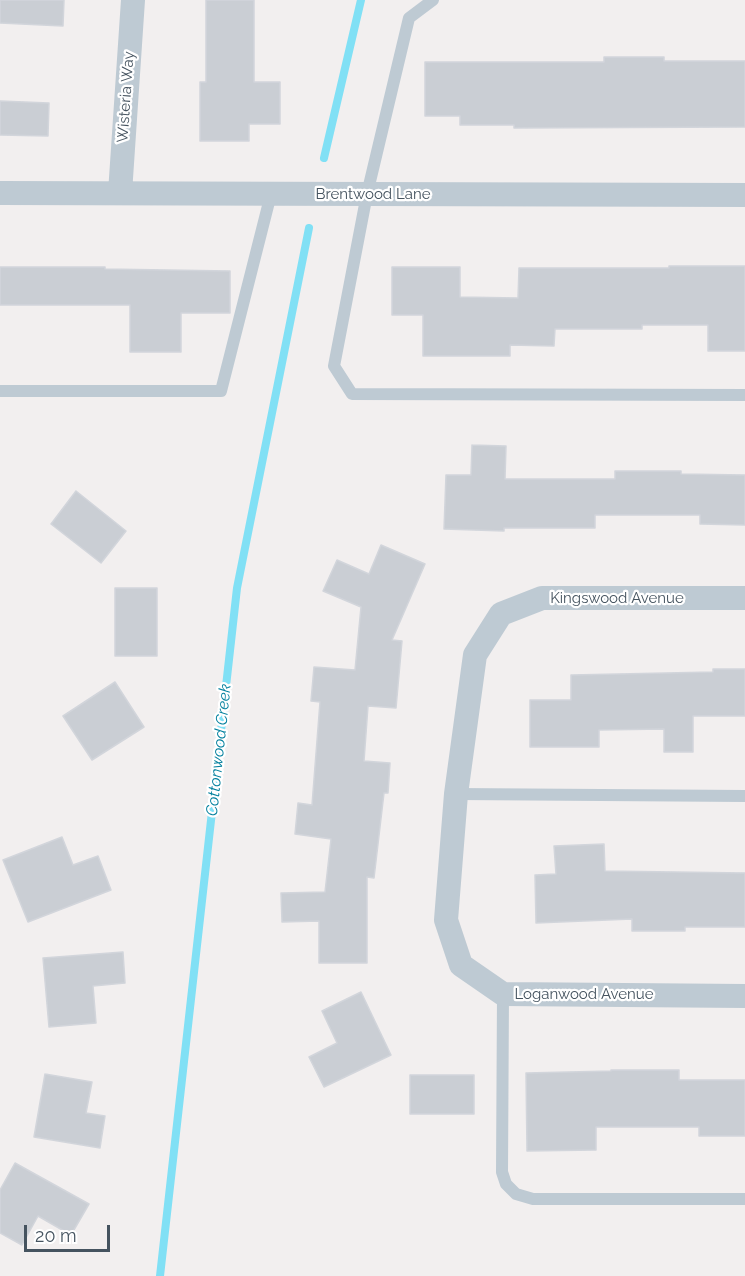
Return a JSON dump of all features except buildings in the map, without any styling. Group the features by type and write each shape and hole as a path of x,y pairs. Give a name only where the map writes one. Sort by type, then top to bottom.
{"street":[{"name":"Wisteria Way","path":"120,193 133,0"},
{"name":"Brentwood Lane","path":"0,193 745,195"},
{"name":"Kingswood Avenue","path":"456,794 476,655 501,614 542,598 745,598"},
{"name":"Loganwood Avenue","path":"456,794 446,920 461,965 503,994 745,996"}],"lane":[{"path":"432,0 409,18 367,194 334,366 352,394 745,395"},
{"path":"0,392 222,391 271,194"},
{"path":"456,794 745,796"},
{"path":"503,994 502,1172 507,1184 516,1194 533,1199 745,1200"}],"waterway":[{"name":"Cottonwood Creek","path":"324,158 361,0"},
{"name":"Cottonwood Creek","path":"160,1276 237,588 309,228"}]}
